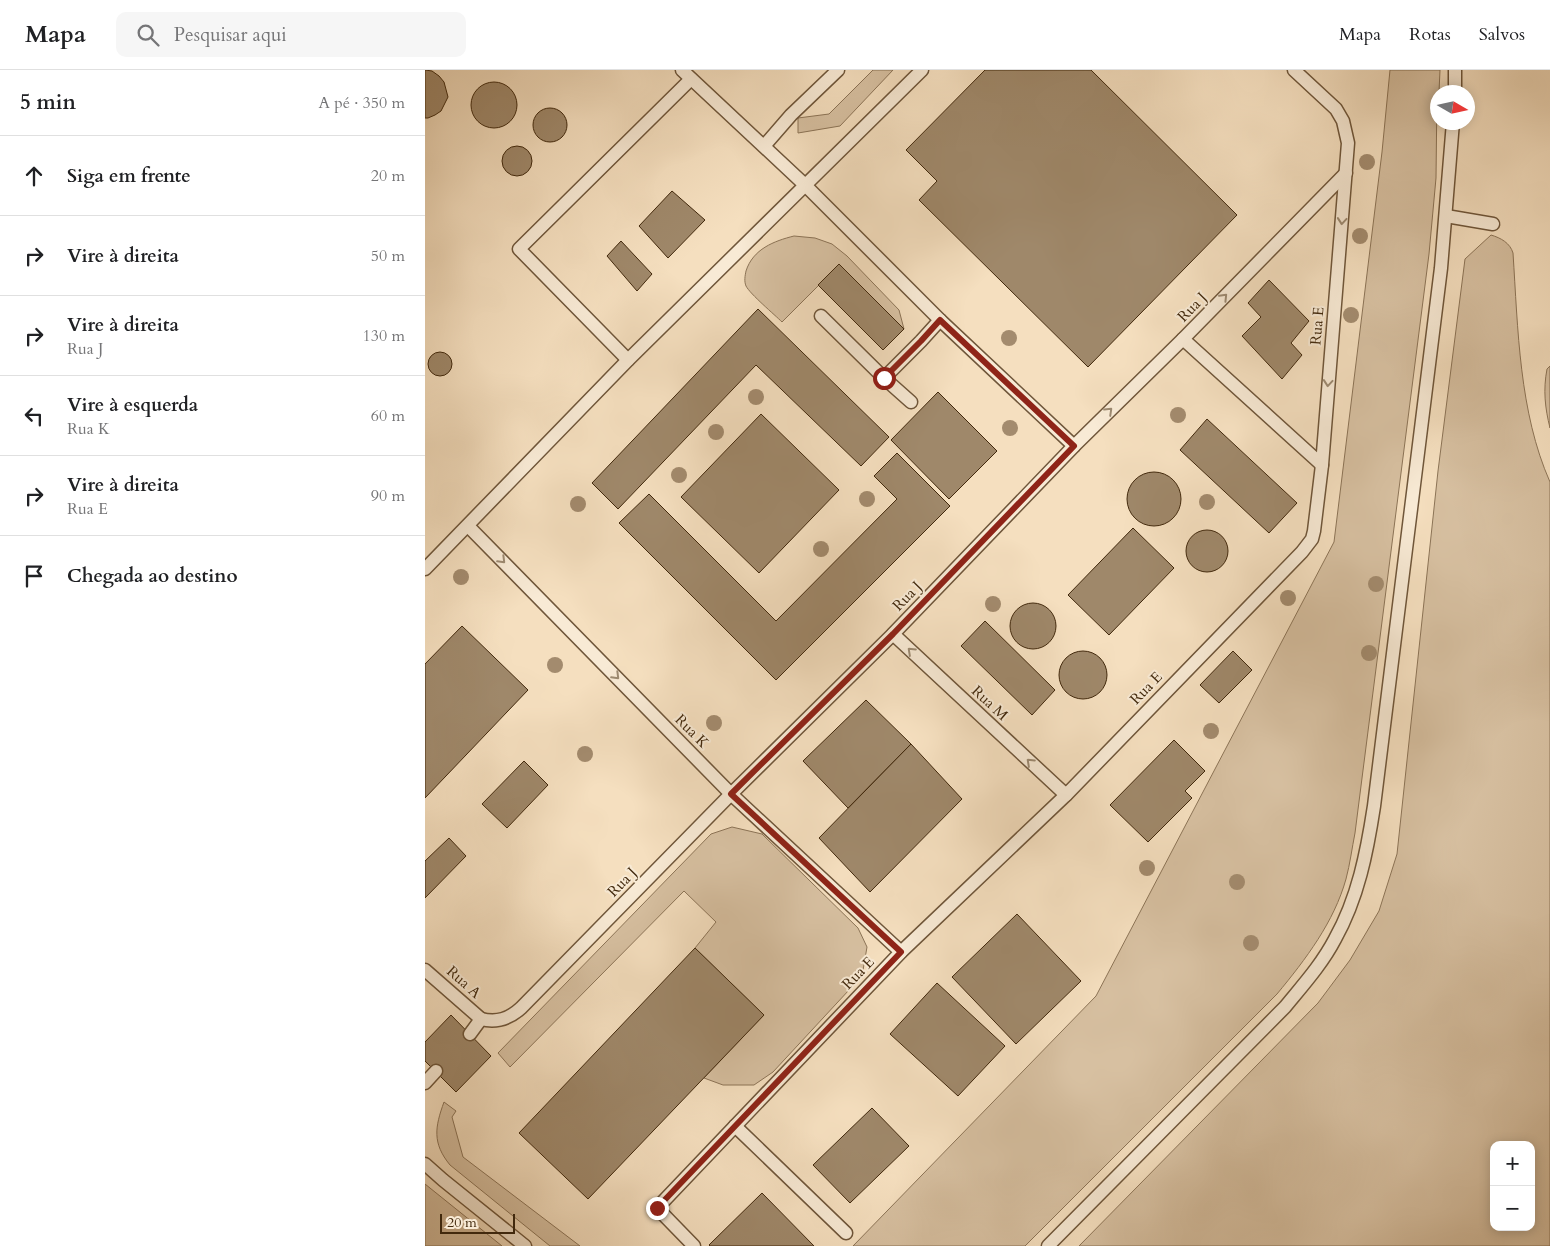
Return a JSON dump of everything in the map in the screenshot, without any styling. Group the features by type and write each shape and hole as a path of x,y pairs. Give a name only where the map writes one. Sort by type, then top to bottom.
{"lane":[{"path":"764,146 791,115 838,70"},
{"path":"425,569 628,360 922,70"},
{"name":"Rua E","path":"694,1246 657,1208 901,952 1066,795 1308,545 1314,531 1322,465 1348,143 1343,121 1337,110 1294,70"},
{"path":"1455,70 1455,85"},
{"path":"628,360 519,249 687,74 805,185 940,320 1074,446"},
{"path":"1048,1246 1285,1007 1314,972 1335,939 1352,902 1367,854 1374,806 1446,216 1452,130"},
{"name":"Rua J","path":"481,1019 501,1020 513,1016 731,794 893,634 1074,446 1183,339 1346,172"},
{"path":"1446,216 1493,224"},
{"path":"821,316 911,402"},
{"path":"884,378 940,320"},
{"path":"1183,339 1322,465"},
{"name":"Rua K","path":"467,526 731,794 901,952"},
{"name":"Rua M","path":"893,634 1066,795"},
{"name":"Rua A","path":"425,970 481,1019"},
{"path":"469,1034 481,1019"},
{"path":"425,1083 436,1071"},
{"path":"735,1126 846,1233"},
{"path":"425,1164 525,1246"}],"shaded area":[{"path":"873,70 893,70 840,126 798,133 798,118 829,114"},
{"path":"1390,70 1440,70 1439,85 1430,85 1430,130 1437,130 1436,178 1429,254 1355,833 1346,879 1327,925 1308,954 1277,994 1025,1246 853,1246 1096,996 1334,542 1382,152"},
{"path":"1491,235 1505,241 1513,253 1519,340 1526,399 1540,455 1550,482 1550,1246 1079,1246 1318,1003 1350,960 1379,911 1397,854 1438,471 1465,259"},
{"path":"794,236 815,238 832,244 847,256 899,310 904,329 839,265 782,322 748,290 745,284 745,277 749,263 759,252 772,243"},
{"path":"1550,366 1550,428 1545,392 1547,369"},
{"path":"732,827 762,834 858,928 867,947 862,976 773,1072 754,1085 723,1085 704,1078 764,1015 695,948 716,922 684,891 510,1067 498,1053 711,834"},
{"path":"444,1102 456,1111 452,1117 463,1157 580,1246 550,1246 450,1165 440,1149 437,1135 437,1127"},
{"path":"425,1184 502,1246 425,1246"}],"building":[{"path":"425,70 432,71 439,76 444,82 448,97 441,111 428,118 425,118"},
{"path":"985,70 1091,70 1237,215 1088,367 919,200 937,181 906,150"},
{"path":"489,82 499,82 511,88 516,96 516,114 511,122 503,127 489,128 481,125 474,118 471,110 471,100 474,92 481,85"},
{"path":"550,108 557,109 562,113 566,118 566,132 562,137 557,141 550,142 543,141 538,137 534,132 533,125 534,118 538,113 543,109"},
{"path":"517,146 523,147 531,155 531,167 523,175 517,176 511,175 503,167 502,161 503,155 511,147"},
{"path":"672,191 705,220 668,258 639,226"},
{"path":"621,241 652,274 637,291 607,256"},
{"path":"839,264 904,329 883,350 818,285"},
{"path":"1269,280 1309,321 1291,343 1302,355 1282,379 1242,336 1261,317 1248,303"},
{"path":"758,309 889,437 861,466 756,365 618,509 592,483"},
{"path":"440,352 449,355 452,364 449,373 440,376 431,373 428,364 431,355"},
{"path":"938,392 997,451 949,499 891,440"},
{"path":"761,414 839,490 759,573 681,497"},
{"path":"1207,419 1297,503 1269,533 1180,450"},
{"path":"897,453 950,506 776,680 619,523 649,494 776,621 897,499 874,476"},
{"path":"1154,472 1164,474 1173,480 1179,489 1181,499 1179,509 1173,518 1164,524 1154,526 1144,524 1135,518 1129,509 1127,499 1129,489 1135,480 1144,474"},
{"path":"1133,528 1174,568 1109,635 1068,595"},
{"path":"1203,530 1211,530 1222,536 1228,551 1222,566 1211,572 1203,572 1192,566 1186,555 1186,547 1192,536"},
{"path":"1033,603 1046,607 1052,613 1056,626 1052,639 1046,645 1033,649 1020,645 1014,639 1010,626 1014,613 1020,607"},
{"path":"985,621 1055,690 1032,715 961,646"},
{"path":"462,626 528,690 425,798 425,664"},
{"path":"1078,651 1088,651 1100,658 1107,670 1107,680 1100,692 1088,699 1078,699 1070,695 1063,688 1059,680 1059,670 1063,662 1070,655"},
{"path":"1233,651 1252,670 1219,703 1200,685"},
{"path":"866,700 911,744 848,808 803,761"},
{"path":"1174,740 1205,771 1185,791 1192,798 1148,842 1110,805"},
{"path":"911,744 962,799 870,892 819,838"},
{"path":"524,761 548,785 507,828 482,804"},
{"path":"449,838 466,856 425,898 425,861"},
{"path":"1017,914 1081,981 1016,1044 952,977"},
{"path":"695,948 764,1015 588,1199 519,1133"},
{"path":"937,983 1005,1046 958,1096 890,1034"},
{"path":"451,1015 491,1056 456,1092 425,1061 425,1042"},
{"path":"872,1108 909,1146 850,1203 813,1165"},
{"path":"762,1193 814,1246 709,1245"}],"route":[{"path":"657,1208 901,952 731,794 893,634 1074,446 940,320 884,378"}]}
